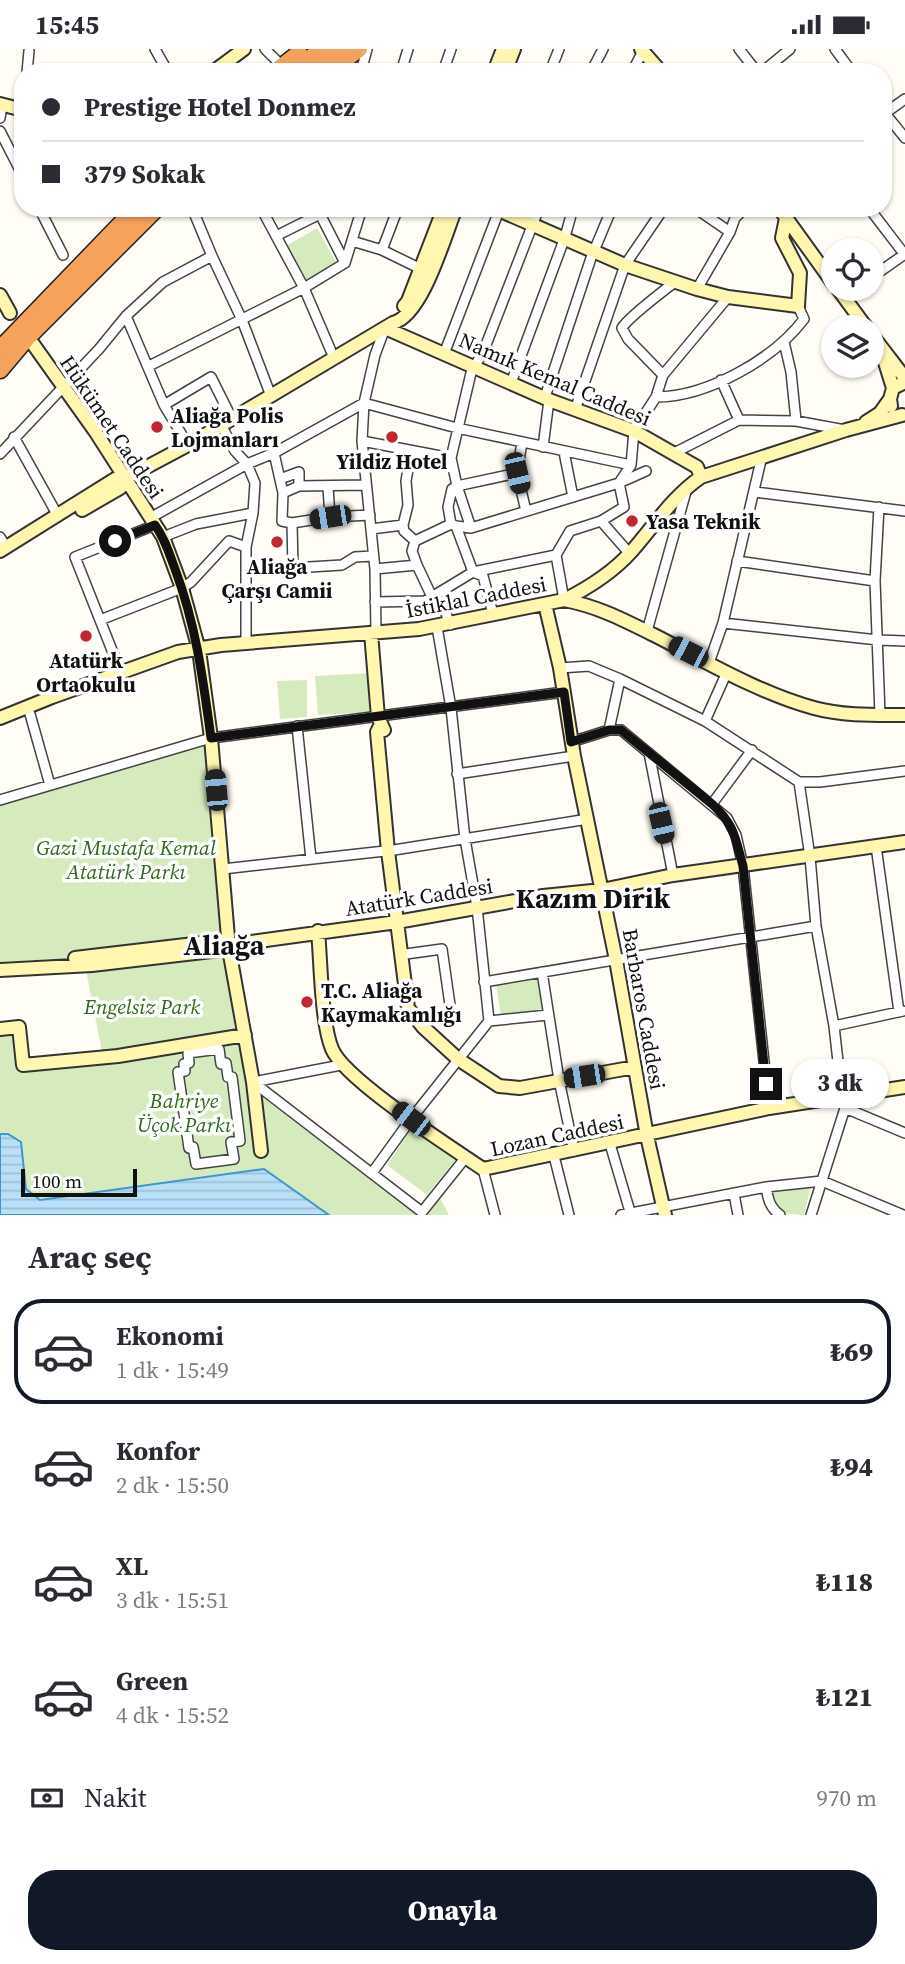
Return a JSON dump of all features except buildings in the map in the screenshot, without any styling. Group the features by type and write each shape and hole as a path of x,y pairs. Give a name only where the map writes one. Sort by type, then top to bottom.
{"highway":[{"path":"290,63 303,49"},
{"path":"296,63 322,49"},
{"path":"320,63 338,49"},
{"path":"341,63 359,49"},
{"path":"0,349 127,217"},
{"path":"0,370 27,338 148,217"}],"street":[{"path":"265,49 277,63"},
{"path":"739,49 751,63"},
{"path":"771,63 790,49"},
{"path":"28,63 29,51"},
{"path":"223,63 237,51"},
{"path":"892,123 905,138"},
{"path":"0,131 14,158"},
{"path":"44,217 63,254"},
{"path":"196,217 242,320 271,396"},
{"path":"266,217 303,288 334,358"},
{"path":"276,236 310,217"},
{"path":"324,217 345,263"},
{"path":"149,366 303,288 345,263 359,217"},
{"path":"382,250 395,217"},
{"path":"441,217 408,301 389,326 375,355 364,403 362,441 375,569 373,633 379,722 377,732 408,1008 458,1059 499,1086 520,1088 635,1067"},
{"path":"1,548 58,516 115,479 126,478 188,445 401,321 415,305 452,217"},
{"path":"444,354 495,217"},
{"path":"517,217 625,265 697,289 728,297 798,306"},
{"path":"471,528 451,458 457,428 473,367 484,350 536,217"},
{"path":"511,383 571,217"},
{"path":"542,447 547,399 608,217"},
{"path":"575,410 625,265 658,217"},
{"path":"708,217 730,232"},
{"path":"697,289 736,217"},
{"path":"656,397 686,393 756,363 785,342 804,319 798,306 800,273 782,238 782,217"},
{"path":"785,217 821,266"},
{"path":"876,217 905,255 884,269"},
{"path":"352,241 382,250 421,269"},
{"path":"0,454 99,349 126,316 163,282 212,256"},
{"path":"663,375 628,339 622,328 626,320 676,281"},
{"path":"0,295 10,313"},
{"path":"728,297 663,375 656,397 634,431 631,465 619,483 624,507 601,521 570,531 556,555 564,600 592,584 630,554 681,491 701,477 846,430 903,416"},
{"path":"126,316 164,405 188,445"},
{"name":"Namık Kemal Caddesi","path":"389,326 444,354 547,399 634,431 697,467 701,477"},
{"path":"785,342 796,421"},
{"name":"Hükümet Caddesi","path":"33,344 126,478 163,537 182,588 199,650 211,738 229,944 253,1082 261,1151"},
{"path":"884,359 898,387 893,410 903,416"},
{"path":"164,405 211,377 235,450 247,464 255,484 253,513 246,547 246,644"},
{"path":"721,380 739,420"},
{"path":"674,453 739,420 796,421 846,430 880,413 898,387"},
{"path":"121,673 75,557 152,522 247,464 274,453 364,403 457,428 631,465"},
{"path":"14,437 58,516"},
{"path":"362,441 451,458"},
{"path":"522,442 517,473 526,511"},
{"path":"411,452 405,481 408,505 403,525 404,531 415,541"},
{"path":"564,452 573,497"},
{"path":"274,453 283,493 282,521 292,523 370,515"},
{"path":"709,663 723,623 762,456"},
{"path":"415,541 454,525 471,528 619,483 646,471"},
{"path":"280,479 299,472 299,486"},
{"path":"493,614 483,576 473,572 454,525 449,507 452,489 457,485 517,473"},
{"path":"1,548 120,488 126,478"},
{"path":"283,493 299,486 366,485"},
{"path":"328,487 330,517"},
{"path":"647,631 687,487"},
{"path":"755,492 905,511"},
{"path":"879,507 875,581 880,715"},
{"path":"163,537 196,524 253,513"},
{"path":"601,521 630,554"},
{"path":"292,523 293,568 342,565 355,557 373,556"},
{"path":"371,529 403,525"},
{"path":"100,620 182,588 191,582 229,541 246,547"},
{"path":"415,541 412,551 417,565 432,597 442,603 457,774 477,907 489,1021"},
{"path":"375,602 425,601 473,572 556,555"},
{"path":"737,561 875,581"},
{"path":"375,569 417,565"},
{"name":"İstiklal Caddesi","path":"0,718 178,652 221,645 444,626 564,600 612,614 727,672 815,709 838,713 905,715"},
{"name":"Barbaros Caddesi","path":"545,604 560,668 571,742 664,1212"},
{"path":"723,623 905,641"},
{"name":"İstiklal Caddesi","path":"0,726 199,650"},
{"path":"560,668 589,666 620,679 705,721 799,782 820,782 905,771"},
{"path":"705,721 727,672"},
{"path":"609,730 620,679"},
{"path":"0,800 211,738 297,726 379,722 451,708 564,692"},
{"path":"30,714 50,785"},
{"path":"297,726 311,859"},
{"path":"571,742 609,730 621,730 727,818 736,835 743,866 769,1108"},
{"path":"712,804 752,750"},
{"path":"649,753 673,876"},
{"path":"457,774 574,756"},
{"path":"799,782 810,857 816,926 847,1100 811,1215"},
{"path":"223,869 391,850 588,819"},
{"name":"Atatürk Caddesi","path":"0,970 92,965 399,921 543,896 602,890 673,876 905,842"},
{"path":"834,1026 902,1011 876,846"},
{"path":"399,921 416,1019"},
{"path":"484,982 816,926"},
{"path":"253,1082 341,1065 332,1049 327,1022 318,932"},
{"name":"Atatürk Caddesi","path":"0,962 91,957 229,944"},
{"path":"406,954 442,949 450,1005"},
{"path":"542,972 559,1080 574,1151"},
{"path":"372,1173 489,1021 548,1016"},
{"path":"0,1029 19,1027 23,1065 118,1056 245,1035"},
{"path":"219,1049 221,1064 226,1063 228,1077 232,1077 240,1140 232,1142 234,1159 196,1164 193,1147 188,1148 178,1072 185,1071 184,1064 190,1063 188,1053 219,1049"},
{"name":"Lozan Caddesi","path":"341,1065 411,1119 483,1169 769,1108 847,1100 905,1087"},
{"path":"253,1082 422,1212 466,1157"},
{"path":"847,1100 905,1133"},
{"path":"610,1144 627,1214 664,1212 766,1187 822,1181 904,1214"},
{"path":"554,1156 569,1215"},
{"path":"483,1169 495,1215"},
{"path":"766,1187 769,1201 780,1215"},
{"path":"734,1194 738,1215"}],"green space":[{"path":"317,228 336,262 306,281 286,246"},
{"path":"370,673 372,712 318,715 315,676"},
{"path":"307,680 307,717 280,719 277,681"},
{"name":"Gazi Mustafa Kemal Atatürk Parkı","path":"211,738 228,940 91,957 0,962 0,801"},
{"path":"229,949 253,1082 421,1212 437,1192 449,1215 329,1215 264,1169 40,1200 26,1189 21,1142 8,1134 0,1134 0,1029 19,1027 24,1065 103,1057 85,965"},
{"path":"537,978 542,1009 501,1016 496,985"},
{"path":"414,1125 456,1159 427,1195 387,1165"},
{"path":"811,1186 804,1215 782,1213 771,1191"}],"water":[{"path":"0,1134 8,1134 21,1142 26,1189 40,1200 264,1169 329,1215 0,1215"}],"place":[{"name":"Aliağa Polis Lojmanları","path":"157,427"},
{"name":"Yildiz Hotel","path":"392,437"},
{"name":"Yasa Teknik","path":"632,521"},
{"name":"Aliağa Çarşı Camii","path":"277,542"},
{"name":"Atatürk Ortaokulu","path":"86,636"},
{"name":"T.C. Aliağa Kaymakamlığı","path":"307,1002"}],"district":[{"name":"Kazım Dirik","path":"593,898"},
{"name":"Aliağa","path":"224,945"}],"route":[{"path":"115,541 155,525 163,537 182,588 199,650 211,738 564,692 571,742 609,730 621,730 712,804 727,818 736,835 743,866 766,1084"}],"park label":[{"name":"Engelsiz Park","path":"142,1006"},
{"name":"Bahriye Üçok Parkı","path":"184,1112"}]}
